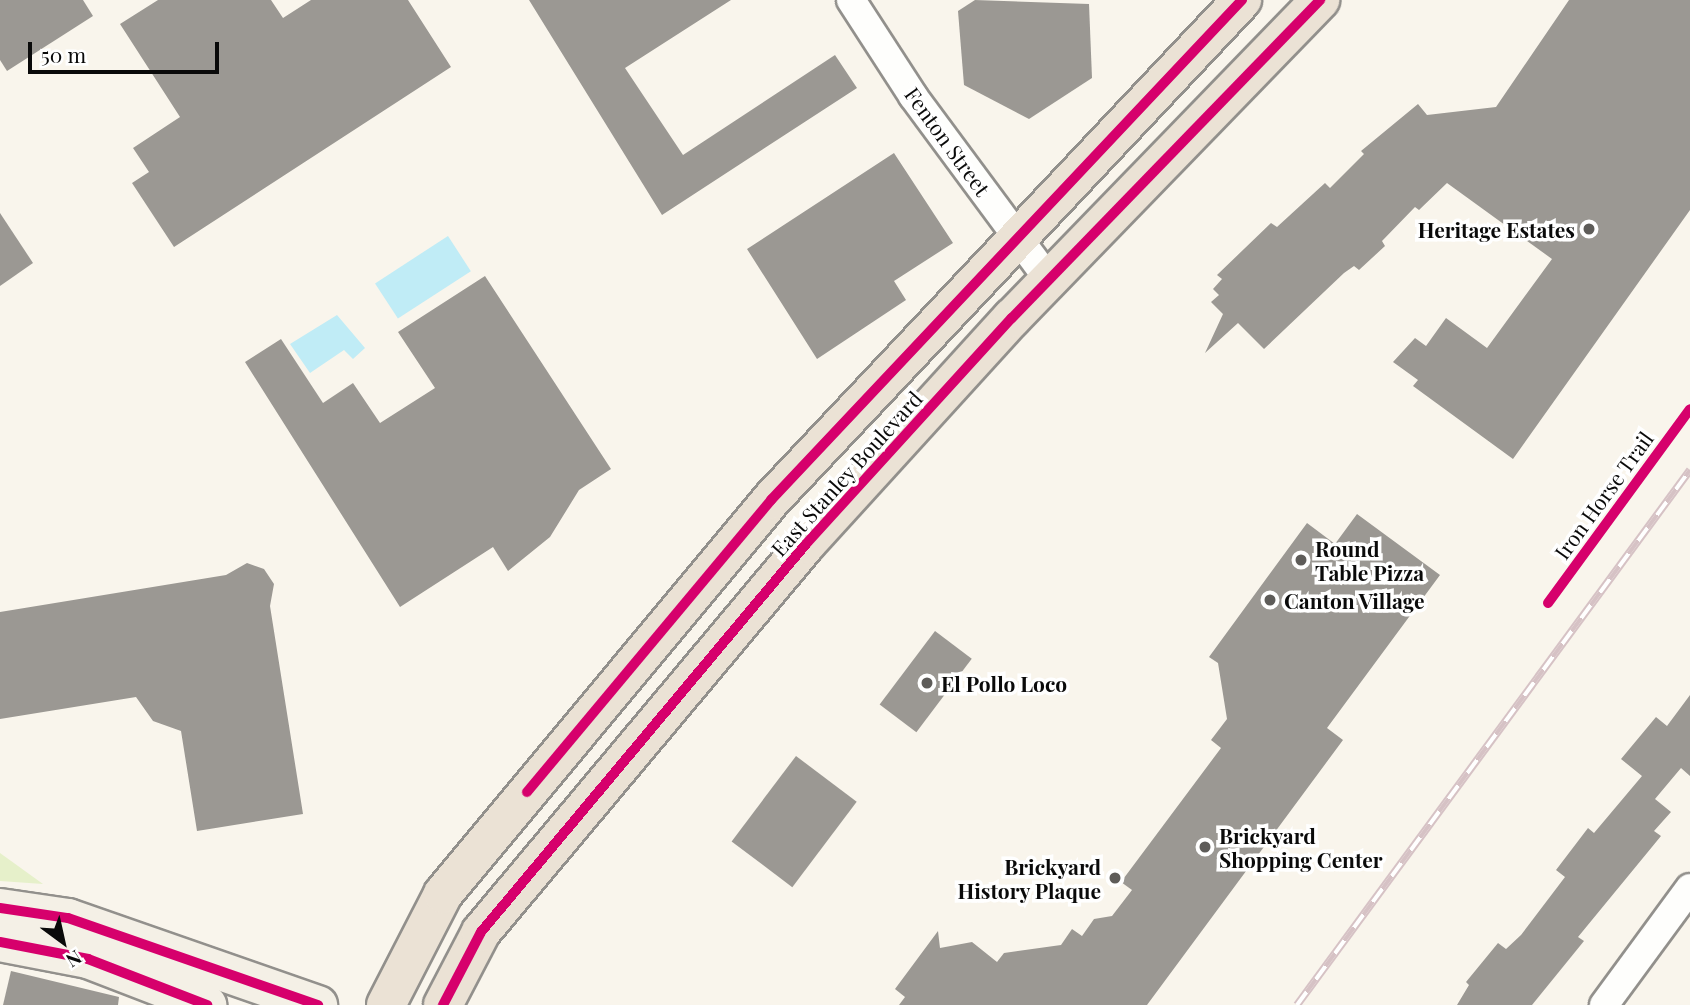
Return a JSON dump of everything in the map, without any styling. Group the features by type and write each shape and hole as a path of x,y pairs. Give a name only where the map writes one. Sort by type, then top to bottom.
{"main road":[{"name":"East Stanley Boulevard","path":"386,1005 443,894 771,500 1018,233 1242,0"},
{"name":"East Stanley Boulevard","path":"443,1005 481,932 806,544 1049,280 1320,0"},
{"path":"0,908 68,918 318,1005"},
{"path":"0,942 88,959 171,998 207,1005"}],"street":[{"name":"Fenton Street","path":"851,0 913,96 1018,233 1049,280"},
{"path":"1604,1005 1690,888"}],"green space":[{"path":"0,853 43,884 0,881"}],"water":[{"path":"448,236 471,271 398,319 375,283"},
{"path":"337,315 365,348 353,359 344,350 310,373 290,344"}],"building":[{"path":"0,0 83,0 93,16 7,71 0,60"},
{"path":"158,0 271,0 283,18 311,0 408,0 451,67 174,247 132,183 149,172 133,148 180,117 120,24"},
{"path":"529,0 731,0 625,68 683,155 835,55 857,88 662,215"},
{"path":"975,0 1089,4 1092,78 1029,119 964,85 958,11"},
{"name":"Heritage Estates","path":"1569,0 1690,0 1690,210 1513,459 1413,386 1418,380 1393,362 1415,338 1426,346 1446,318 1487,348 1552,259 1447,183 1419,210 1415,207 1382,241 1385,246 1359,270 1354,266 1344,273 1264,349 1238,323 1205,353 1223,314 1211,302 1219,295 1213,289 1222,279 1217,275 1271,223 1277,227 1325,183 1330,188 1364,154 1361,151 1418,104 1427,115 1496,107"},
{"path":"894,153 953,243 894,281 906,300 817,359 747,249"},
{"path":"0,213 33,263 0,286"},
{"path":"485,276 611,469 579,490 550,537 508,571 493,547 400,607 245,362 281,339 323,403 353,383 380,423 435,388 398,332"},
{"name":"Brickyard Shopping Center","path":"1357,514 1440,575 1327,728 1343,740 1147,1005 899,1005 905,997 895,989 938,931 940,948 972,942 997,962 1004,953 1061,945 1072,929 1082,936 1094,919 1112,916 1132,890 1121,882 1221,748 1211,740 1227,719 1218,663 1209,657 1307,523 1335,544"},
{"path":"247,563 264,569 274,584 270,606 303,814 197,831 181,731 153,721 136,697 0,719 0,612 226,575"},
{"name":"El Pollo Loco","path":"935,631 972,659 916,732 880,704"},
{"path":"1690,695 1690,776 1681,768 1655,799 1671,812 1654,831 1661,836 1578,937 1584,941 1532,1005 1457,1005 1469,985 1466,982 1498,943 1506,949 1521,935 1565,877 1556,870 1588,828 1594,833 1642,776 1621,759 1656,717 1667,726"},
{"path":"796,756 857,802 792,887 732,841"},
{"path":"11,971 119,997 118,1005 3,1005"}],"railway":[{"path":"1297,1005 1690,470"}],"cycle path":[{"path":"527,792 771,500 1242,0"},
{"path":"443,1005 481,932 806,544 1012,318 1320,0"},
{"name":"Iron Horse Trail","path":"1548,603 1690,409"},
{"path":"0,908 68,918 318,1005"},
{"path":"0,942 88,959 207,1005"}],"place":[{"name":"Heritage Estates","path":"1589,229"},
{"name":"Round Table Pizza","path":"1301,560"},
{"name":"Canton Village","path":"1270,600"},
{"name":"El Pollo Loco","path":"927,683"},
{"name":"Brickyard Shopping Center","path":"1205,847"},
{"name":"Brickyard History Plaque","path":"1115,878"}]}
